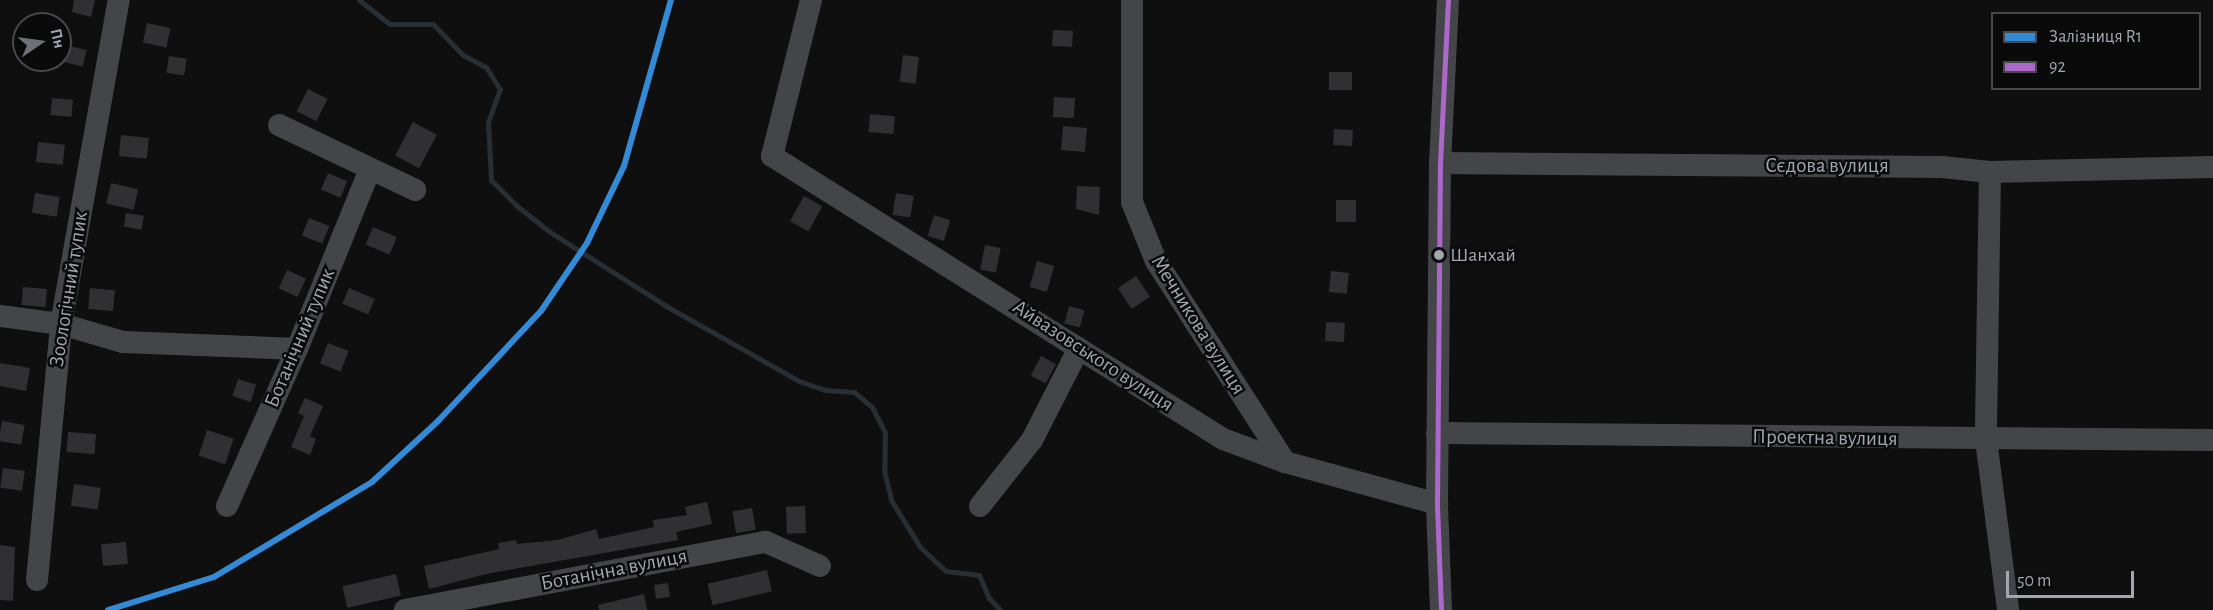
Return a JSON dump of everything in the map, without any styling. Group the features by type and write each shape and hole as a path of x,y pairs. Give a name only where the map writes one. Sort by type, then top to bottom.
{"street":[{"name":"Зоологічний тупик","path":"37,580 61,324 119,0"},
{"name":"Айвазовського вулиця","path":"812,0 772,156 1223,439 1285,462 1437,504"},
{"name":"Мечникова вулиця","path":"1132,0 1132,202 1156,261 1285,462"},
{"path":"1441,610 1437,504 1440,163 1448,0"},
{"path":"279,125 415,190"},
{"name":"Сєдова вулиця","path":"1440,163 1942,167 1990,172 2213,167"},
{"name":"Ботанічний тупик","path":"227,506 297,350 370,169"},
{"path":"1990,172 1986,440 2008,610"},
{"path":"0,316 61,324 123,342 297,350"},
{"path":"980,506 1032,440 1079,348"},
{"name":"Проектна вулиця","path":"1437,433 1986,440 2213,440"},
{"name":"Ботанічна вулиця","path":"405,610 766,542 820,566"}],"building":[{"path":"74,0 95,0 91,17 72,12"},
{"path":"147,23 170,28 166,48 143,43"},
{"path":"1053,30 1073,31 1072,47 1052,46"},
{"path":"72,47 86,50 83,67 72,64"},
{"path":"903,55 919,57 916,84 900,82"},
{"path":"169,56 187,59 184,76 166,73"},
{"path":"1329,72 1352,72 1352,90 1329,90"},
{"path":"308,89 328,99 316,121 297,111"},
{"path":"1054,97 1075,98 1074,118 1053,117"},
{"path":"52,98 73,100 71,117 51,115"},
{"path":"870,114 895,116 893,134 868,132"},
{"path":"413,122 437,135 419,168 395,156"},
{"path":"1063,126 1087,128 1085,152 1061,150"},
{"path":"1334,129 1353,130 1352,146 1333,145"},
{"path":"121,135 149,138 147,159 119,156"},
{"path":"38,142 65,145 63,165 36,162"},
{"path":"328,173 347,181 340,198 321,190"},
{"path":"111,183 138,189 134,210 106,203"},
{"path":"1077,186 1100,187 1099,215 1076,209"},
{"path":"35,193 60,197 57,217 32,213"},
{"path":"896,193 914,196 910,218 893,215"},
{"path":"804,196 822,206 808,232 790,221"},
{"path":"1336,200 1356,200 1356,222 1336,222"},
{"path":"126,213 144,216 142,230 124,227"},
{"path":"934,215 950,220 944,241 928,236"},
{"path":"309,218 329,226 322,244 302,236"},
{"path":"373,227 397,237 390,255 366,244"},
{"path":"985,245 1001,248 996,273 980,270"},
{"path":"1037,261 1054,266 1047,292 1030,287"},
{"path":"287,270 306,279 298,297 279,288"},
{"path":"1331,271 1349,273 1347,294 1329,292"},
{"path":"1136,276 1150,297 1132,309 1118,288"},
{"path":"23,287 47,289 45,307 21,305"},
{"path":"90,288 115,290 113,311 88,309"},
{"path":"349,288 375,299 368,315 342,304"},
{"path":"1069,306 1084,310 1080,328 1064,323"},
{"path":"1326,322 1345,323 1344,342 1325,341"},
{"path":"328,343 349,351 341,371 320,364"},
{"path":"1041,356 1056,364 1046,383 1031,375"},
{"path":"0,363 30,368 26,391 0,386"},
{"path":"238,379 256,385 251,402 232,396"},
{"path":"305,398 323,406 310,436 316,439 310,455 291,447 304,416 298,413"},
{"path":"2,421 25,425 21,445 0,441"},
{"path":"207,430 234,439 225,464 199,456"},
{"path":"68,432 96,434 95,454 67,452"},
{"path":"3,468 25,471 22,491 0,488"},
{"path":"74,484 101,488 98,510 71,506"},
{"path":"707,502 712,524 676,532 678,540 486,574 429,589 424,566 499,549 498,543 516,540 517,544 558,540 596,529 599,539 654,527 653,520 687,515 685,507"},
{"path":"805,506 806,533 787,534 786,507"},
{"path":"752,508 756,530 736,533 732,511"},
{"path":"126,542 128,564 103,566 101,544"},
{"path":"0,545 15,547 13,601 0,600"},
{"path":"767,570 772,591 713,605 708,584"},
{"path":"396,574 401,595 347,608 342,586"},
{"path":"668,583 670,597 656,599 654,585"},
{"path":"644,594 647,610 599,610 598,605"}],"waterway":[{"path":"359,0 390,24 433,24 463,55 486,67 500,89 488,122 491,180 517,206 550,232 666,306 799,381 825,390 854,392 872,407 885,432 884,471 891,500 920,547 946,571 979,575 989,598 1000,610"}],"rail line":[{"name":"R1","path":"108,610 214,577 372,482 438,421 541,311 587,243 624,166 671,0"}],"transit line":[{"name":"92","path":"1441,610 1437,504 1440,163 1448,0"}],"place":[{"name":"Шанхай","path":"1439,255"}]}
